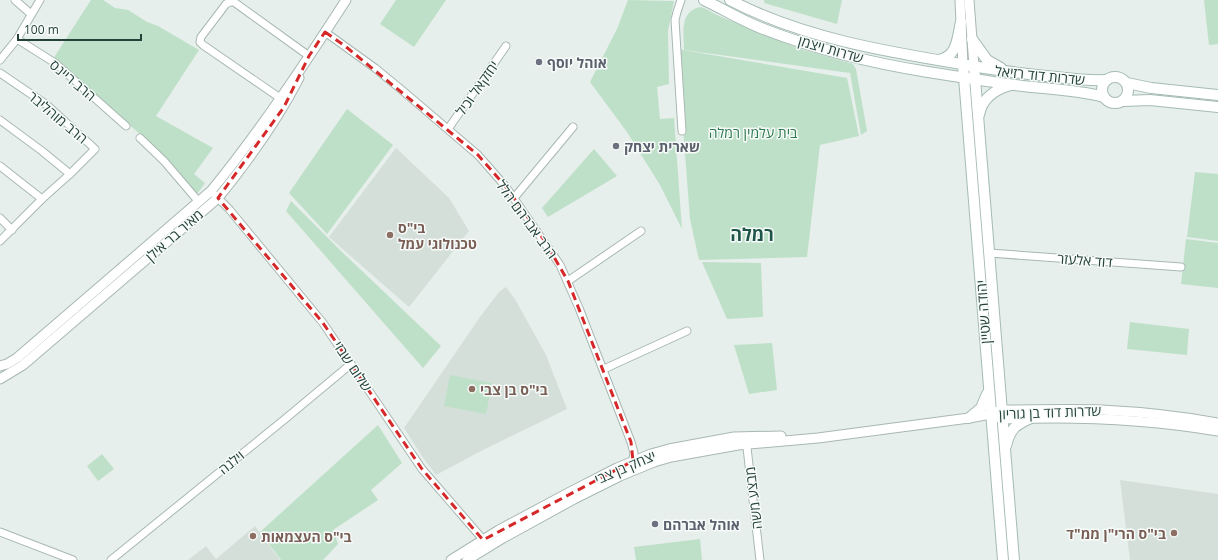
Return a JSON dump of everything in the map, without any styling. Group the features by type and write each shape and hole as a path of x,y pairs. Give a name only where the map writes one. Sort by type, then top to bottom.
{"main road":[{"name":"שדרות ויצמן","path":"704,0 762,28 817,47 900,67 969,78"},
{"name":"שדרות ויצמן","path":"730,0 766,17 820,35 879,50 963,65"},
{"path":"936,60 950,56 954,50 961,22"},
{"path":"972,39 987,60 996,66 1012,72"},
{"name":"יהודה שטיין","path":"963,65 969,78 979,123 1014,560"},
{"name":"שדרות דוד רזיאל","path":"963,65 1082,80 1106,80"},
{"name":"יהודה שטיין","path":"974,66 969,78 989,390 1003,560"},
{"path":"1218,95 1151,88 1127,83 1116,76 1106,80 1102,90 1104,97 1113,103 1150,100 1218,107"},
{"name":"שדרות דוד רזיאל","path":"969,78 1104,97"},
{"path":"1123,101 1128,95 1129,91 1127,83"},
{"path":"979,123 981,106 986,99 997,90 1013,84"},
{"path":"969,418 981,408 989,390"},
{"path":"1004,450 1008,436 1016,426 1031,418"}],"street":[{"path":"15,0 32,14"},
{"path":"0,60 17,39 40,0"},
{"name":"מאיר בר אילן","path":"0,366 17,358 199,202 214,194 346,0"},
{"path":"681,0 675,20 682,131"},
{"path":"960,0 963,65"},
{"path":"969,0 974,66"},
{"path":"280,98 202,45 200,42 201,38 226,4 234,2 309,56"},
{"name":"הרב אברהם הלל","path":"325,32 375,68 478,155 506,187 556,258 568,282 604,369 631,442 634,453 631,471"},
{"name":"הרב ריינס","path":"17,39 55,63 126,126"},
{"name":"יחזקאל וכיל","path":"448,129 506,46"},
{"name":"מאיר בר אילן","path":"0,379 23,365 214,194 244,164 284,107 309,56"},
{"name":"הרב מוהליבר","path":"0,73 47,105 95,149 70,174"},
{"path":"0,120 70,174 42,199 0,241"},
{"path":"514,198 573,127"},
{"path":"140,138 164,161 199,202"},
{"path":"0,166 42,199"},
{"name":"שלום שבזי","path":"214,194 229,208 323,323 422,469 486,543"},
{"path":"0,218 12,230"},
{"path":"568,282 641,231"},
{"name":"דוד אלעזר","path":"989,253 1181,267"},
{"path":"604,369 686,331"},
{"name":"וילנה","path":"112,560 351,364"},
{"name":"שדרות דוד בן גוריון","path":"1002,415 1069,410 1125,411 1218,423"},
{"name":"שדרות דוד בן גוריון","path":"991,414 1031,418 1124,419 1218,431"},
{"name":"יצחק בן צבי","path":"467,560 486,543 570,492 633,461 651,454 669,449 746,440 818,438 991,414"},
{"name":"יצחק בן צבי","path":"451,560 631,471 671,457 746,440"},
{"name":"מבצע משה","path":"746,440 760,560"},
{"path":"0,532 73,560"}],"highlighted area":[{"path":"325,32 345,46 478,155 506,187 544,240 568,281 631,442 633,461 483,540 422,469 323,323 218,198 284,107 309,56"}],"shaded area":[{"path":"396,148 449,198 469,231 409,307 329,237"},
{"path":"506,287 515,299 546,355 567,409 436,475 404,428 480,317 499,292"},
{"path":"1120,480 1218,494 1218,560 1130,560"},
{"name":"בי\"ס העצמאות","path":"255,526 280,560 188,560 206,546 216,559"}],"green space":[{"path":"91,0 103,0 115,8 128,10 199,50 156,116 213,148 194,174 205,183 197,194 148,141 53,59"},
{"path":"396,0 446,0 414,47 380,24"},
{"path":"628,0 674,1 668,31 669,84 657,87 660,119 674,118 682,229 660,185 627,132 590,82 617,29"},
{"path":"764,0 842,0 837,24 764,3"},
{"path":"1204,0 1218,0 1218,44 1209,45"},
{"path":"700,7 797,48 853,64 856,69 867,131 861,135 850,73 684,50 684,24 686,18 689,13"},
{"name":"בית עלמין רמלה","path":"677,49 847,78 859,136 820,145 807,257 699,260 690,219"},
{"path":"347,109 393,145 327,234 289,193"},
{"path":"594,149 617,176 548,217 542,208"},
{"path":"1195,172 1218,174 1218,241 1187,237"},
{"path":"291,201 441,346 423,368 286,211"},
{"path":"1186,239 1218,243 1218,288 1181,284"},
{"path":"702,262 761,263 763,317 727,319"},
{"path":"1130,322 1189,329 1187,355 1127,349"},
{"path":"772,343 777,390 749,394 734,345"},
{"path":"450,375 492,383 486,414 444,406"},
{"path":"378,425 402,463 371,490 378,500 333,530 338,544 323,560 281,560 260,532"},
{"path":"102,454 114,469 98,481 87,466"},
{"path":"700,539 702,560 636,560 634,547"}],"place":[{"name":"אוהל יוסף","path":"539,62"},
{"name":"שארית יצחק","path":"616,146"},
{"name":"בי\"ס טכנולוגי עמל","path":"390,235"},
{"name":"בי\"ס בן צבי","path":"472,389"},
{"name":"אוהל אברהם","path":"655,524"},
{"name":"בי\"ס הרי\"ן ממ\"ד","path":"1174,533"},
{"name":"בי\"ס העצמאות","path":"253,536"}],"district":[{"name":"רמלה","path":"752,234"}]}
